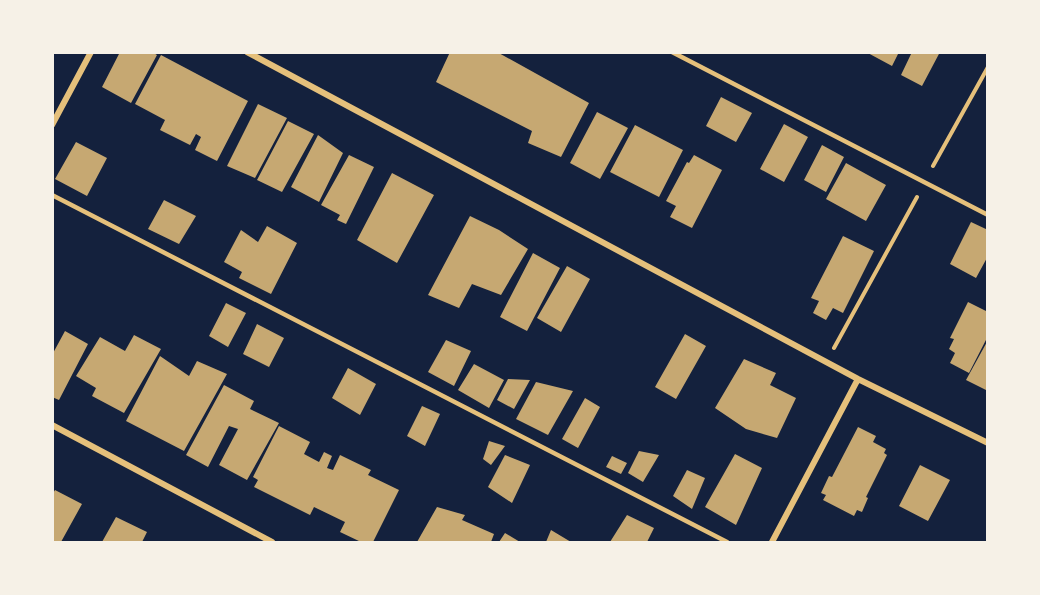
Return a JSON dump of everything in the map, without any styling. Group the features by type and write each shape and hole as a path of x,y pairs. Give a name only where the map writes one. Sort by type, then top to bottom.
{"street":[{"path":"52,125 91,52"},
{"path":"247,52 858,379 987,443"},
{"path":"772,543 858,379"},
{"path":"52,425 272,543"}],"lane":[{"path":"672,52 987,215"},
{"path":"52,195 727,543"}],"path":[{"path":"826,362 987,67"}],"building":[{"path":"120,52 152,52 157,55 131,103 102,87"},
{"path":"450,52 497,52 589,103 561,157 528,143 532,131 436,82"},
{"path":"866,52 899,52 892,66"},
{"path":"912,52 940,52 922,86 901,75"},
{"path":"161,55 248,101 217,161 195,150 201,137 196,134 190,145 160,130 165,120 135,104"},
{"path":"721,97 752,113 736,142 706,126"},
{"path":"258,104 287,118 255,178 227,166"},
{"path":"597,112 628,128 600,179 570,163"},
{"path":"288,121 314,134 282,192 257,180"},
{"path":"784,124 808,137 784,182 760,169"},
{"path":"635,125 683,150 659,197 610,172"},
{"path":"318,135 343,153 319,202 291,187"},
{"path":"76,142 107,158 87,196 55,179"},
{"path":"822,145 844,157 826,192 804,180"},
{"path":"349,155 374,167 346,224 337,220 340,215 321,205"},
{"path":"694,155 722,170 692,228 670,217 676,206 666,201 687,162 689,163"},
{"path":"846,163 886,185 866,221 826,199"},
{"path":"392,173 434,195 397,263 357,240"},
{"path":"164,200 196,216 179,244 148,229"},
{"path":"470,216 499,230 528,249 501,295 472,284 459,308 428,295"},
{"path":"971,222 988,230 988,256 976,278 950,264"},
{"path":"267,226 297,243 271,294 239,278 242,272 224,262 241,230 258,242"},
{"path":"843,236 874,251 843,313 833,308 826,320 813,313 819,301 811,298"},
{"path":"533,253 560,268 527,331 500,317"},
{"path":"567,266 590,279 561,332 537,318"},
{"path":"968,302 988,312 988,336 969,373 950,363 955,353 949,349 954,339 950,338"},
{"path":"226,303 246,313 228,347 209,336"},
{"path":"257,324 284,338 269,367 243,354"},
{"path":"65,331 88,344 59,400 52,397 52,355"},
{"path":"685,334 706,346 676,399 655,387"},
{"path":"134,335 161,349 124,413 92,396 96,388 76,376 100,337 125,351"},
{"path":"446,340 471,351 454,386 428,372"},
{"path":"988,340 988,391 966,380"},
{"path":"160,356 189,376 197,361 227,374 184,451 126,421"},
{"path":"744,359 776,373 770,385 796,398 777,438 746,429 715,408"},
{"path":"474,364 504,380 489,408 458,390"},
{"path":"348,368 376,384 360,415 332,398"},
{"path":"508,379 530,380 514,409 497,400"},
{"path":"536,382 573,391 548,435 516,419"},
{"path":"224,385 254,401 250,409 279,423 247,480 219,465 238,429 229,426 208,467 186,455"},
{"path":"585,398 600,407 578,448 562,439"},
{"path":"422,406 440,414 425,446 407,436"},
{"path":"279,426 310,442 304,454 319,462 324,452 332,456 327,468 333,470 340,455 371,470 368,475 399,490 373,542 361,542 340,532 345,522 314,507 310,515 254,487 258,480 253,477"},
{"path":"858,427 876,436 873,442 886,449 884,453 887,455 866,497 868,498 862,512 857,510 854,516 823,500 826,495 821,493"},
{"path":"489,441 505,446 491,465 483,459"},
{"path":"639,451 659,455 643,482 628,473"},
{"path":"735,454 762,468 736,525 705,507"},
{"path":"505,455 530,465 512,503 488,487"},
{"path":"612,456 627,463 621,474 606,467"},
{"path":"920,465 950,480 928,521 899,506"},
{"path":"687,470 705,478 692,509 673,496"},
{"path":"55,490 82,504 61,542 52,542 52,495"},
{"path":"437,507 465,515 462,520 494,534 491,542 417,542"},
{"path":"627,515 654,528 647,542 610,542"},
{"path":"116,517 147,532 142,542 102,542"},
{"path":"551,530 571,542 546,542"},
{"path":"505,533 520,542 499,542"}]}
